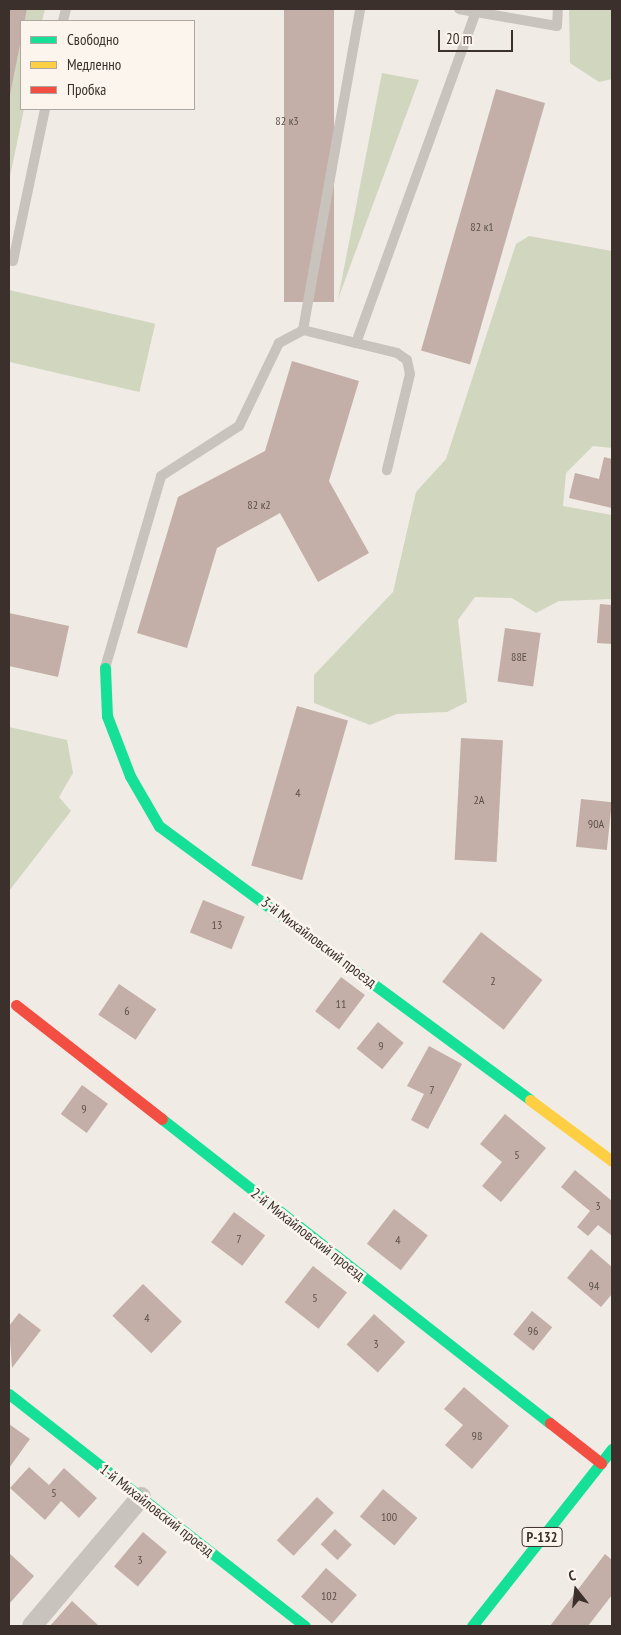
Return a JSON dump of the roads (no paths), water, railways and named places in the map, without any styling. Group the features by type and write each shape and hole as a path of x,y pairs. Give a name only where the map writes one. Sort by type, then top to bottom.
{"street":[{"name":"3-й Михайловский проезд","path":"105,668 107,716 130,776 159,826 612,1161"},
{"name":"2-й Михайловский проезд","path":"16,1005 601,1463"},
{"name":"1-й Михайловский проезд","path":"9,1394 305,1626"},
{"name":"Р-132","path":"472,1626 612,1449"},
{"path":"32,1626 141,1497"}],"lane":[{"path":"302,330 360,9"},
{"path":"459,9 557,26 558,9"},
{"path":"356,343 476,12"},
{"path":"13,261 45,110"},
{"path":"105,668 161,476 239,426 280,343 302,330 397,353 407,360 410,374 387,470"}]}
